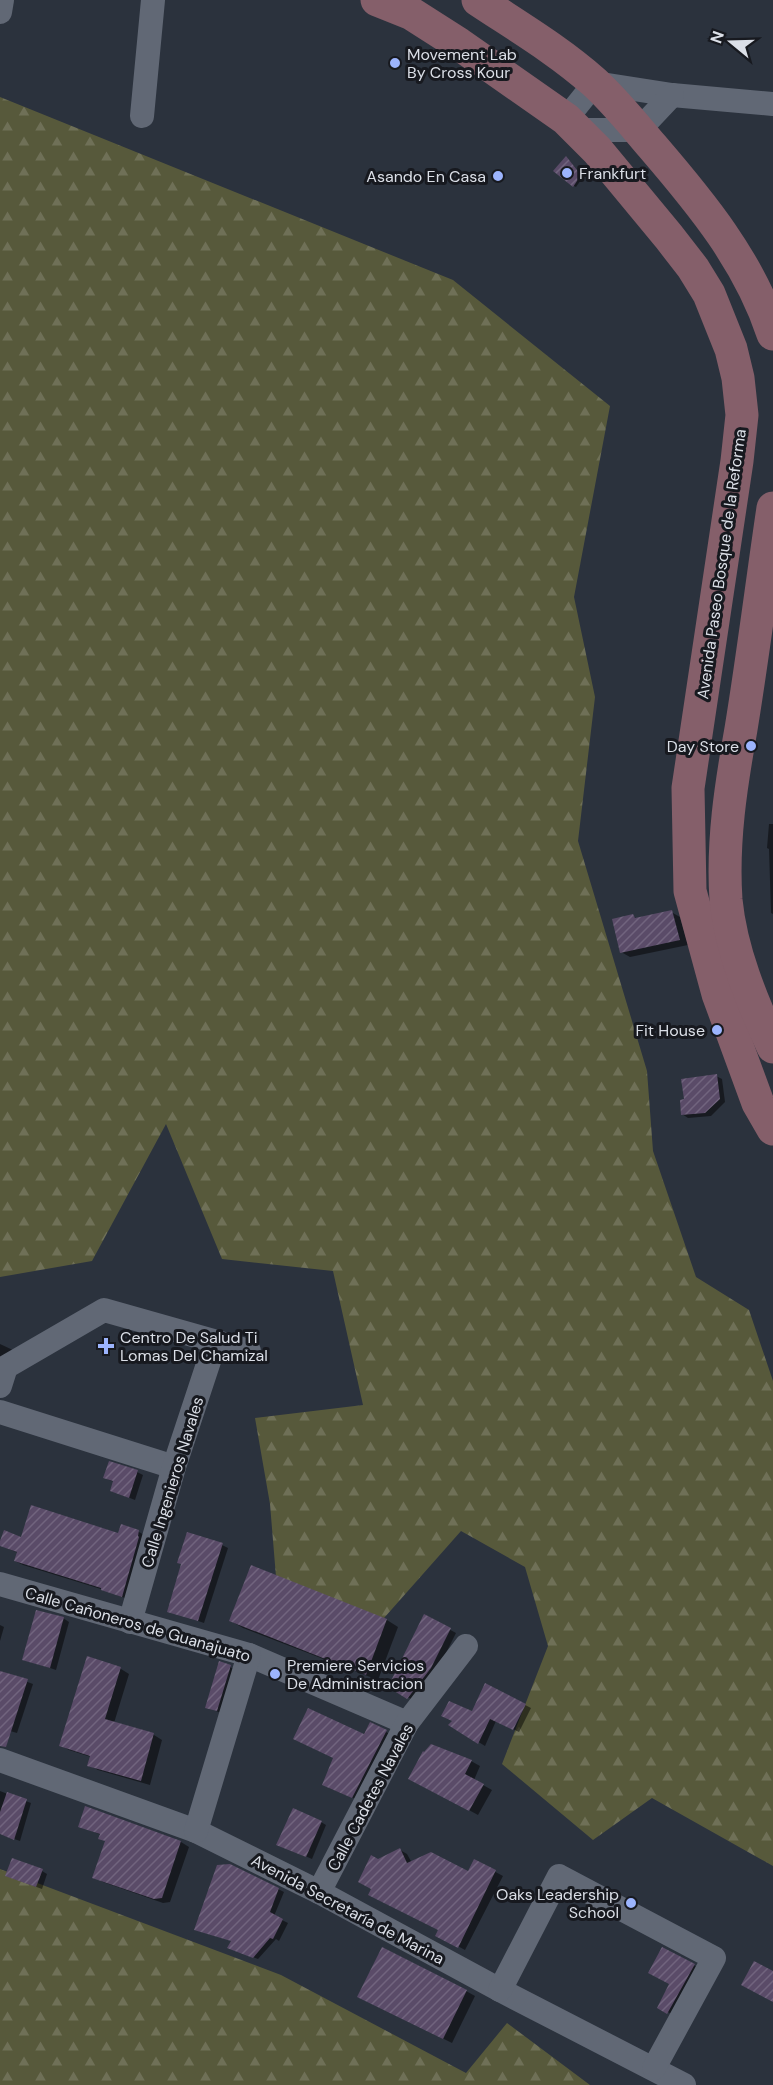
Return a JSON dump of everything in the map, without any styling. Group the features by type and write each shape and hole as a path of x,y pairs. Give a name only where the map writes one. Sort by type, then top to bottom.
{"main road":[{"name":"Avenida Paseo Bosque de la Reforma","path":"377,0 412,14 459,44 572,124 614,170 693,268 709,294 731,349 738,378 742,415 687,788 690,891 718,994 758,1103 773,1129"},
{"path":"478,0 549,46 595,83 642,134 728,241 758,295 773,334"},
{"path":"614,170 612,157 620,143 642,134"},
{"path":"773,508 741,729 732,775 726,859 726,901 733,941 745,980 773,1047"},
{"path":"698,716 708,730 716,736 731,736 741,729"},
{"path":"690,771 704,755 715,754 726,762 732,775"}],"street":[{"path":"0,12 2,0"},
{"path":"142,116 153,0"},
{"path":"672,95 642,134 572,124 595,83 672,95 773,104"},
{"path":"0,1386 6,1367 104,1310 249,1351"},
{"name":"Calle Ingenieros Navales","path":"130,1622 174,1467 215,1343"},
{"path":"0,1412 174,1467"},
{"name":"Calle Cañoneros de Guanajuato","path":"0,1584 249,1655 407,1723"},
{"name":"Calle Cadetes Navales","path":"319,1892 407,1723 466,1646"},
{"path":"196,1831 249,1655"},
{"name":"Avenida Secretaría de Marina","path":"0,1760 196,1831 319,1892 500,1990 684,2085"},
{"path":"500,1990 559,1876 714,1958 654,2068"}],"green space":[{"path":"0,97 453,280 610,406 574,597 595,697 578,841 647,1071 653,1151 696,1277 749,1310 773,1381 773,1866 652,1798 593,1840 502,1764 548,1646 525,1567 461,1531 369,1635 279,1613 270,1504 255,1418 363,1405 333,1271 222,1259 166,1124 92,1261 0,1277"},
{"path":"0,1869 281,1975 466,2073 507,2023 590,2085 0,2085"}],"building":[{"name":"Frankfurt","path":"566,156 581,175 573,187 553,171"},
{"path":"672,910 680,940 620,953 612,919 633,914 635,918"},
{"path":"717,1074 720,1099 705,1113 681,1115 680,1100 684,1099 681,1079"},
{"path":"109,1461 138,1470 129,1498 110,1491 113,1481 103,1478"},
{"path":"31,1505 118,1533 121,1524 139,1530 122,1597 101,1590 101,1588 14,1561 17,1552 0,1546 0,1541 4,1530 21,1537"},
{"path":"187,1532 223,1543 198,1621 167,1612 181,1564 177,1563"},
{"path":"251,1565 387,1619 366,1675 229,1621"},
{"path":"36,1610 64,1617 50,1668 22,1660"},
{"path":"424,1614 451,1628 431,1668 407,1699 388,1687"},
{"path":"87,1656 121,1667 105,1719 154,1733 141,1781 87,1766 90,1756 59,1746"},
{"path":"219,1661 231,1665 217,1711 205,1708"},
{"path":"0,1671 28,1679 6,1747 0,1746"},
{"path":"485,1683 526,1704 513,1730 490,1719 478,1744 448,1725 452,1721 441,1716 449,1701 472,1711"},
{"path":"308,1708 364,1734 370,1722 387,1730 352,1798 322,1785 333,1758 293,1739"},
{"path":"431,1744 472,1760 465,1774 484,1784 469,1811 408,1779 423,1751"},
{"path":"7,1792 27,1799 14,1840 0,1834 0,1812"},
{"path":"85,1806 181,1841 162,1898 154,1899 92,1878 105,1841 98,1839 100,1834 78,1827"},
{"path":"293,1808 322,1821 306,1857 276,1845"},
{"path":"400,1848 407,1863 431,1852 468,1871 474,1859 496,1870 458,1948 435,1936 438,1930 368,1895 371,1889 358,1882 371,1855 378,1859"},
{"path":"12,1858 43,1869 36,1887 5,1876"},
{"path":"230,1864 279,1888 270,1912 283,1919 273,1939 270,1938 253,1958 227,1948 231,1941 194,1930 217,1865"},
{"path":"382,1947 467,1990 443,2039 357,1997"},
{"path":"662,1947 695,1964 667,2014 657,2008 669,1984 648,1973"},
{"path":"754,1961 773,1971 773,2002 741,1985"}],"place":[{"name":"Movement Lab By Cross Kour","path":"395,63"},
{"name":"Frankfurt","path":"567,173"},
{"name":"Asando En Casa","path":"498,176"},
{"name":"Day Store","path":"751,746"},
{"name":"Fit House","path":"717,1030"},
{"name":"Centro De Salud Ti Lomas Del Chamizal","path":"106,1346"},
{"name":"Premiere Servicios De Administracion","path":"275,1674"},
{"name":"Oaks Leadership School","path":"631,1903"}]}
